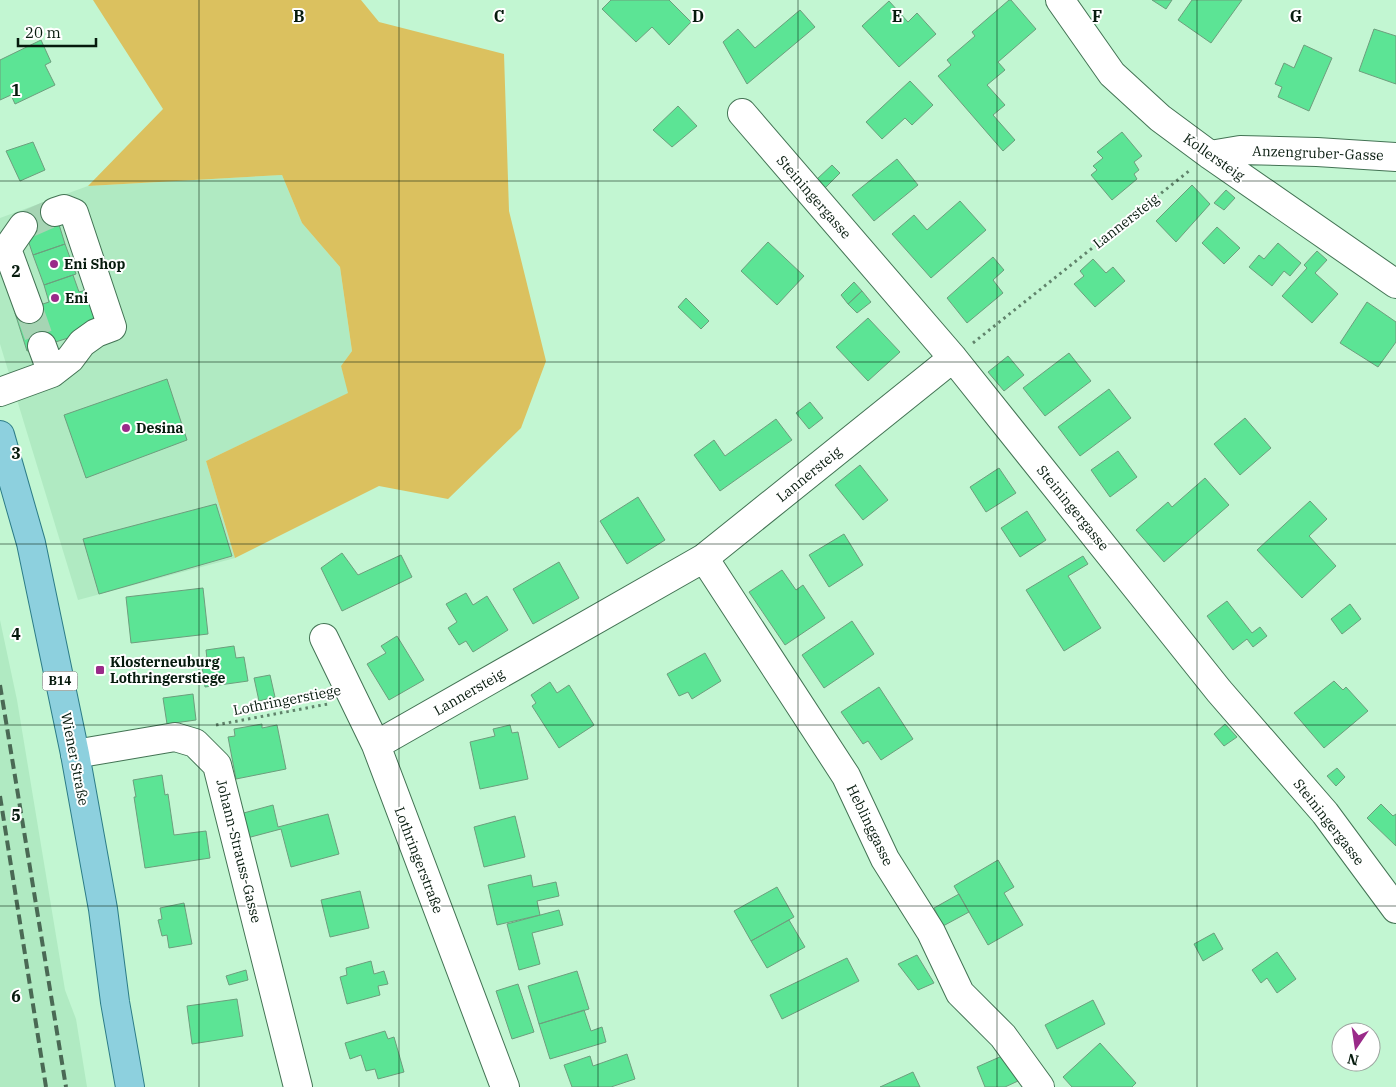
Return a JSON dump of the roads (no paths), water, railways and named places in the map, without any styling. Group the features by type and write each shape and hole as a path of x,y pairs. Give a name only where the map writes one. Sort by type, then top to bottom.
{"main road":[{"name":"Wiener Straße","path":"0,435 31,544 75,754 103,909 115,1002 130,1087"}],"street":[{"name":"Kollersteig","path":"1060,0 1112,74 1160,118 1396,284"},
{"name":"Steiningergasse","path":"742,113 952,358 1219,691 1325,814 1396,909"},
{"name":"Anzengruber-Gasse","path":"1210,155 1240,150 1396,157"},
{"path":"0,392 52,373 70,359 82,343 96,333 112,327 65,212"},
{"path":"23,226 4,250 29,309"},
{"path":"42,346 52,373"},
{"name":"Lannersteig","path":"376,745 704,558 952,358"},
{"name":"Heblinggasse","path":"704,558 846,776 885,859 931,932 960,993 1003,1036 1040,1087"},
{"name":"Lothringerstraße","path":"324,638 376,745 505,1087"},
{"name":"Johann-Strauss-Gasse","path":"75,754 174,736 195,743 218,765 298,1087"}],"tunnel":[{"path":"23,226 55,212"},
{"path":"29,309 42,346"}],"railway":[{"path":"0,685 66,1087"},
{"path":"0,796 46,1087"}],"place":[{"name":"Eni Shop","path":"54,264"},
{"name":"Eni","path":"55,298"},
{"name":"Desina","path":"126,428"},
{"name":"Klosterneuburg Lothringerstiege","path":"100,670"}]}
